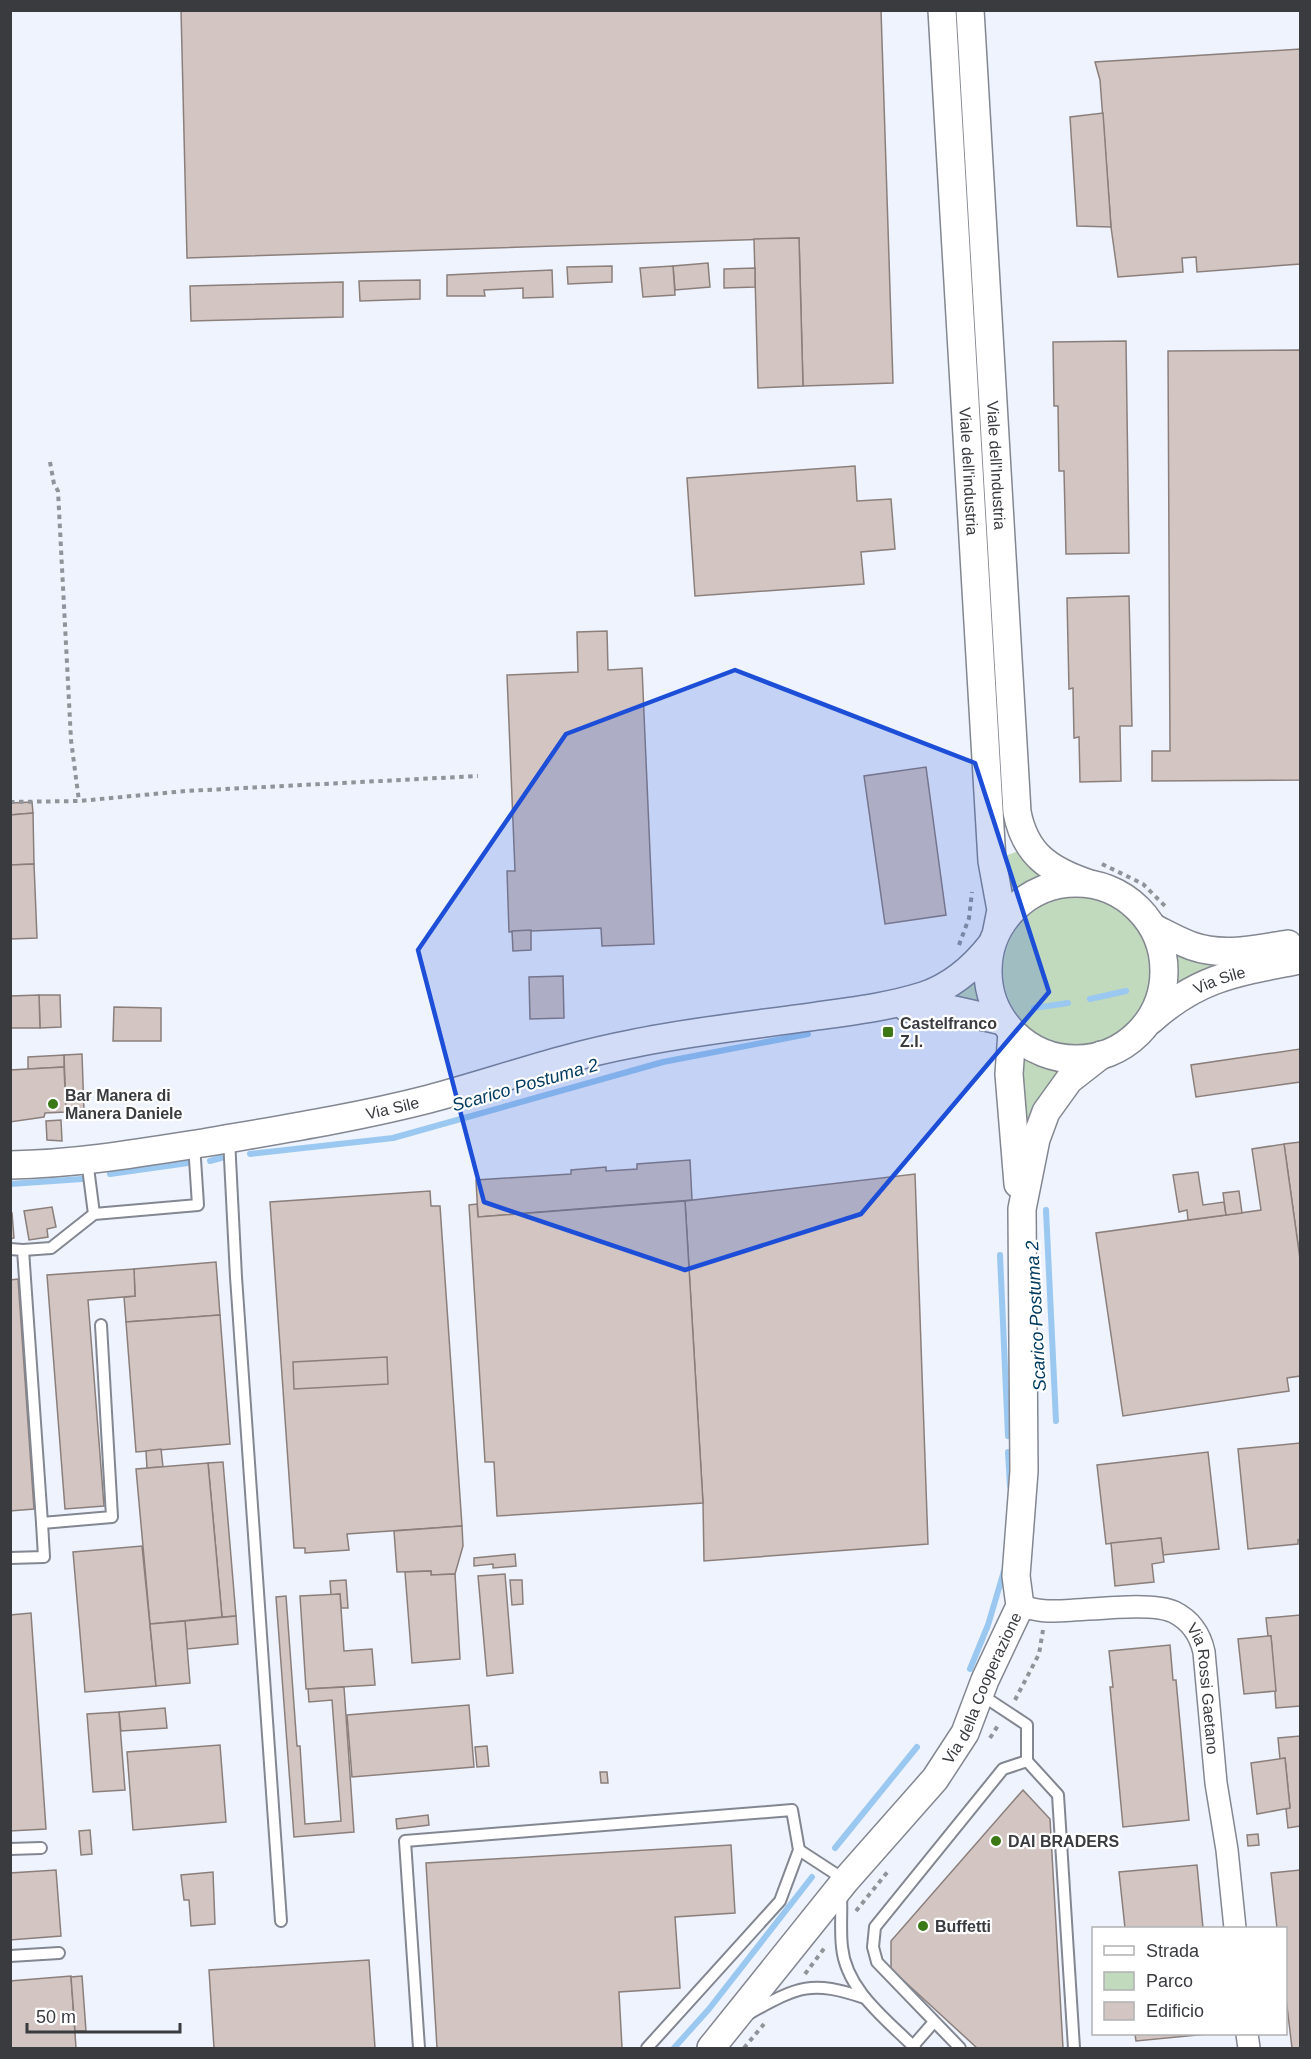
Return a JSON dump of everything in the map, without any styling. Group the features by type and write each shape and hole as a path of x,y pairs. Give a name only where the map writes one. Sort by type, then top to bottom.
{"street":[{"name":"Viale dell'industria","path":"942,10 991,850 1000,910 994,938"},
{"name":"Viale dell'Industria","path":"970,10 1017,813 1022,834 1039,857 1064,874 1091,872"},
{"path":"1091,872 1114,891 1161,919 1164,983 1161,997 1148,1023 1127,1043 1101,1055 1074,1059 1053,1056 1034,1048 1007,1026 993,1000 988,978 994,938 1013,908 1035,893 1091,872"},
{"name":"Via Sile","path":"1161,919 1193,946 1215,951 1300,948"},
{"name":"Via Sile","path":"10,1165 87,1160 229,1138 388,1109 563,1059 632,1043 876,1008 923,996 945,986 963,974 994,938"},
{"name":"Via Sile","path":"1148,1023 1168,1005 1193,989 1300,948"},
{"name":"Via Sile","path":"876,1008 945,1008 1007,1026"},
{"name":"Via della Cooperazione","path":"711,2049 843,1883 935,1779 965,1733 980,1693 1020,1606 1016,1575 1024,1471 1022,1209 1010,1099 1007,1026"},
{"name":"Via della Cooperazione","path":"1022,1209 1036,1138 1046,1112 1069,1080 1101,1055"},
{"name":"Via Rossi Gaetano","path":"1020,1606 1046,1611 1155,1607 1174,1612 1189,1622 1201,1638 1216,1783 1227,1850 1235,1927"}],"lane":[{"path":"229,1138 236,1277 281,1921"},
{"path":"10,1249 51,1248 94,1214 198,1205 194,1144"},
{"path":"87,1160 94,1214"},
{"path":"10,1558 44,1557 23,1250"},
{"path":"42,1523 112,1517 101,1325"},
{"path":"980,1693 1027,1725 1027,1761 1058,1795 1074,2049"},
{"path":"960,2049 877,1962 873,1947 875,1927 1004,1769 1027,1761"},
{"path":"419,2049 405,1841 792,1810 799,1850 780,1901 647,2049"},
{"path":"10,1849 41,1848"},
{"path":"799,1850 843,1883 842,1946 844,1960 850,1975 865,1998 914,2048 933,2023"},
{"path":"10,1956 59,1953"},
{"path":"732,2022 773,2000 807,1987 840,1990 865,1998"}],"path":[{"path":"50,462 54,484 58,491 71,740 79,801"},
{"path":"10,802 79,801 186,791 478,776"},
{"path":"1091,872 1116,870 1143,884 1161,919"},
{"path":"958,947 969,918 974,882"},
{"path":"1016,1700 1039,1654 1042,1636"},
{"path":"800,1980 830,1941"},
{"path":"744,2049 765,2023"}],"highlighted area":[{"path":"735,670 975,763 1049,992 861,1214 685,1270 484,1202 418,950 566,734"}],"green space":[{"path":"1021,850 1046,876 1026,885 1010,897 1005,856"},
{"path":"1077,897 1105,903 1129,919 1145,943 1151,971 1145,999 1129,1023 1105,1039 1077,1045 1049,1039 1025,1023 1009,999 1003,971 1009,943 1025,919 1049,903"},
{"path":"1174,946 1235,957 1175,993 1177,968"},
{"path":"976,977 981,1003 921,1003"},
{"path":"1023,1056 1060,1070 1019,1140"}],"building":[{"path":"181,10 881,10 893,383 803,386 799,238 187,258"},
{"path":"1300,49 1300,264 1197,272 1196,257 1182,258 1183,272 1118,277 1111,227 1100,80 1095,62"},
{"path":"1103,113 1111,227 1077,226 1070,117"},
{"path":"799,238 803,386 758,388 754,239"},
{"path":"708,263 710,287 675,290 673,266"},
{"path":"612,266 612,282 568,284 567,267"},
{"path":"673,266 675,295 643,297 640,268"},
{"path":"755,268 755,287 724,288 724,269"},
{"path":"552,270 553,297 523,298 523,288 484,290 485,296 447,296 447,275"},
{"path":"420,280 420,299 360,301 359,281"},
{"path":"343,282 343,317 191,321 190,286"},
{"path":"1126,341 1129,553 1066,554 1064,471 1059,471 1058,406 1054,406 1053,342"},
{"path":"1300,350 1300,780 1152,781 1152,751 1170,751 1168,351"},
{"path":"855,466 857,501 891,499 895,549 861,552 864,584 695,596 687,478"},
{"path":"1129,596 1132,726 1120,726 1121,781 1080,782 1079,737 1074,738 1073,688 1069,689 1067,598"},
{"path":"607,631 608,670 642,668 654,944 602,946 601,928 509,932 507,871 515,871 507,675 578,672 577,632"},
{"path":"926,767 946,915 885,924 864,776"},
{"path":"32,802 33,813 10,815 10,803"},
{"path":"33,813 34,864 10,865 10,815"},
{"path":"34,864 37,938 10,939 10,865"},
{"path":"531,930 531,950 513,951 512,931"},
{"path":"563,976 564,1018 530,1019 529,977"},
{"path":"39,995 60,995 61,1027 40,1028"},
{"path":"39,995 40,1028 10,1028 10,996"},
{"path":"114,1007 161,1008 161,1041 113,1041"},
{"path":"1300,1049 1300,1082 1196,1097 1191,1065"},
{"path":"82,1054 84,1112 66,1112 64,1055"},
{"path":"64,1055 64,1067 28,1069 28,1057"},
{"path":"64,1067 66,1112 45,1113 44,1117 10,1122 10,1070"},
{"path":"61,1120 62,1141 47,1140 46,1121"},
{"path":"1300,1142 1300,1259 1284,1144"},
{"path":"1284,1144 1300,1259 1300,1376 1287,1378 1289,1391 1123,1416 1096,1233 1261,1210 1252,1149"},
{"path":"690,1160 692,1200 478,1217 476,1180 571,1174 571,1170 606,1167 606,1171 637,1169 637,1164"},
{"path":"1198,1172 1203,1205 1224,1202 1226,1215 1188,1220 1187,1210 1179,1212 1173,1175"},
{"path":"915,1174 928,1544 704,1561 703,1503 685,1201"},
{"path":"430,1191 431,1206 440,1206 462,1526 347,1534 349,1550 305,1553 305,1548 294,1548 270,1202"},
{"path":"1239,1191 1242,1213 1226,1215 1223,1193"},
{"path":"685,1201 703,1503 497,1516 494,1462 485,1462 469,1205 477,1204 478,1217"},
{"path":"52,1207 56,1227 47,1229 48,1237 29,1240 24,1211"},
{"path":"10,1213 12,1213 14,1238 10,1239"},
{"path":"216,1262 220,1315 126,1322 124,1297 135,1296 134,1269"},
{"path":"134,1269 135,1296 88,1300 104,1506 65,1509 47,1275"},
{"path":"18,1279 34,1509 10,1511 10,1280"},
{"path":"220,1315 230,1444 136,1452 126,1322"},
{"path":"387,1357 388,1384 294,1389 293,1362"},
{"path":"1300,1443 1300,1539 1298,1544 1248,1549 1238,1449"},
{"path":"161,1449 163,1467 147,1468 146,1451"},
{"path":"1208,1452 1219,1549 1163,1555 1161,1538 1106,1544 1097,1465"},
{"path":"223,1462 236,1616 222,1617 208,1463"},
{"path":"208,1463 222,1617 150,1624 136,1469"},
{"path":"462,1526 463,1546 455,1574 431,1575 431,1571 397,1572 394,1531"},
{"path":"1161,1538 1164,1562 1152,1564 1154,1582 1115,1586 1111,1543"},
{"path":"142,1546 156,1686 85,1692 73,1552"},
{"path":"515,1554 516,1566 493,1568 493,1564 474,1566 474,1558"},
{"path":"431,1571 431,1575 455,1574 460,1659 412,1663 405,1572"},
{"path":"505,1574 513,1673 487,1676 478,1576"},
{"path":"346,1580 348,1608 341,1608 340,1594 331,1595 330,1581"},
{"path":"510,1580 522,1580 523,1604 512,1605"},
{"path":"340,1594 344,1651 372,1649 375,1685 306,1689 300,1596"},
{"path":"286,1596 305,1824 341,1821 332,1700 309,1702 308,1689 344,1687 354,1832 294,1837 276,1597"},
{"path":"31,1613 46,1829 10,1831 10,1615"},
{"path":"1300,1615 1300,1706 1276,1708 1271,1636 1268,1636 1266,1618"},
{"path":"236,1616 238,1644 187,1649 185,1621"},
{"path":"185,1621 190,1683 156,1686 150,1624"},
{"path":"1271,1636 1276,1691 1244,1694 1238,1639"},
{"path":"1170,1645 1173,1680 1176,1680 1189,1820 1123,1827 1110,1687 1113,1687 1109,1651"},
{"path":"469,1705 474,1767 352,1777 347,1715"},
{"path":"165,1708 167,1728 121,1731 119,1712"},
{"path":"119,1712 125,1790 93,1792 87,1714"},
{"path":"1300,1736 1300,1826 1288,1828 1286,1809 1290,1808 1285,1758 1280,1759 1278,1738"},
{"path":"220,1745 226,1822 133,1830 127,1752"},
{"path":"487,1746 489,1766 477,1767 475,1747"},
{"path":"1285,1758 1290,1808 1257,1814 1251,1763"},
{"path":"600,1772 607,1772 608,1783 601,1783"},
{"path":"1023,1790 1050,1819 1063,2048 977,2048 891,1969 891,1941"},
{"path":"428,1815 429,1825 397,1829 396,1819"},
{"path":"90,1830 92,1854 81,1855 79,1831"},
{"path":"1258,1834 1259,1845 1248,1846 1247,1835"},
{"path":"731,1845 735,1913 675,1917 680,1988 619,1992 622,2048 437,2048 426,1863"},
{"path":"1197,1865 1203,1927 1125,1927 1119,1872"},
{"path":"56,1870 61,1936 10,1940 10,1873"},
{"path":"1300,1870 1300,2048 1292,2048 1287,2006 1287,1927 1277,1927 1271,1873"},
{"path":"213,1872 215,1924 191,1926 189,1900 184,1900 181,1875"},
{"path":"369,1960 375,2048 214,2048 209,1970"},
{"path":"71,1976 76,2048 10,2048 10,1981"},
{"path":"82,1976 86,2031 75,2031 71,1977"},
{"path":"1135,2035 1198,2035 1136,2041"}],"waterway":[{"path":"1090,999 1126,991"},
{"name":"Scarico Postuma 2","path":"1034,1008 1068,1003"},
{"name":"Scarico Postuma 2","path":"250,1154 393,1138 663,1062 808,1034"},
{"name":"Scarico Postuma 2","path":"210,1161 221,1158"},
{"name":"Scarico Postuma 2","path":"110,1174 188,1163"},
{"name":"Scarico Postuma 2","path":"10,1184 82,1179"},
{"name":"Scarico Postuma 2","path":"1046,1210 1056,1421"},
{"path":"1000,1255 1008,1436"},
{"path":"1008,1452 1010,1486"},
{"path":"970,1669 988,1625 1004,1571"},
{"path":"835,1848 917,1747"},
{"path":"674,2048 709,2009 812,1877"}],"place":[{"name":"Castelfranco Z.I.","path":"888,1032"},
{"name":"Bar Manera di Manera Daniele","path":"53,1104"},
{"name":"DAI BRADERS","path":"996,1841"},
{"name":"Buffetti","path":"923,1926"}]}
